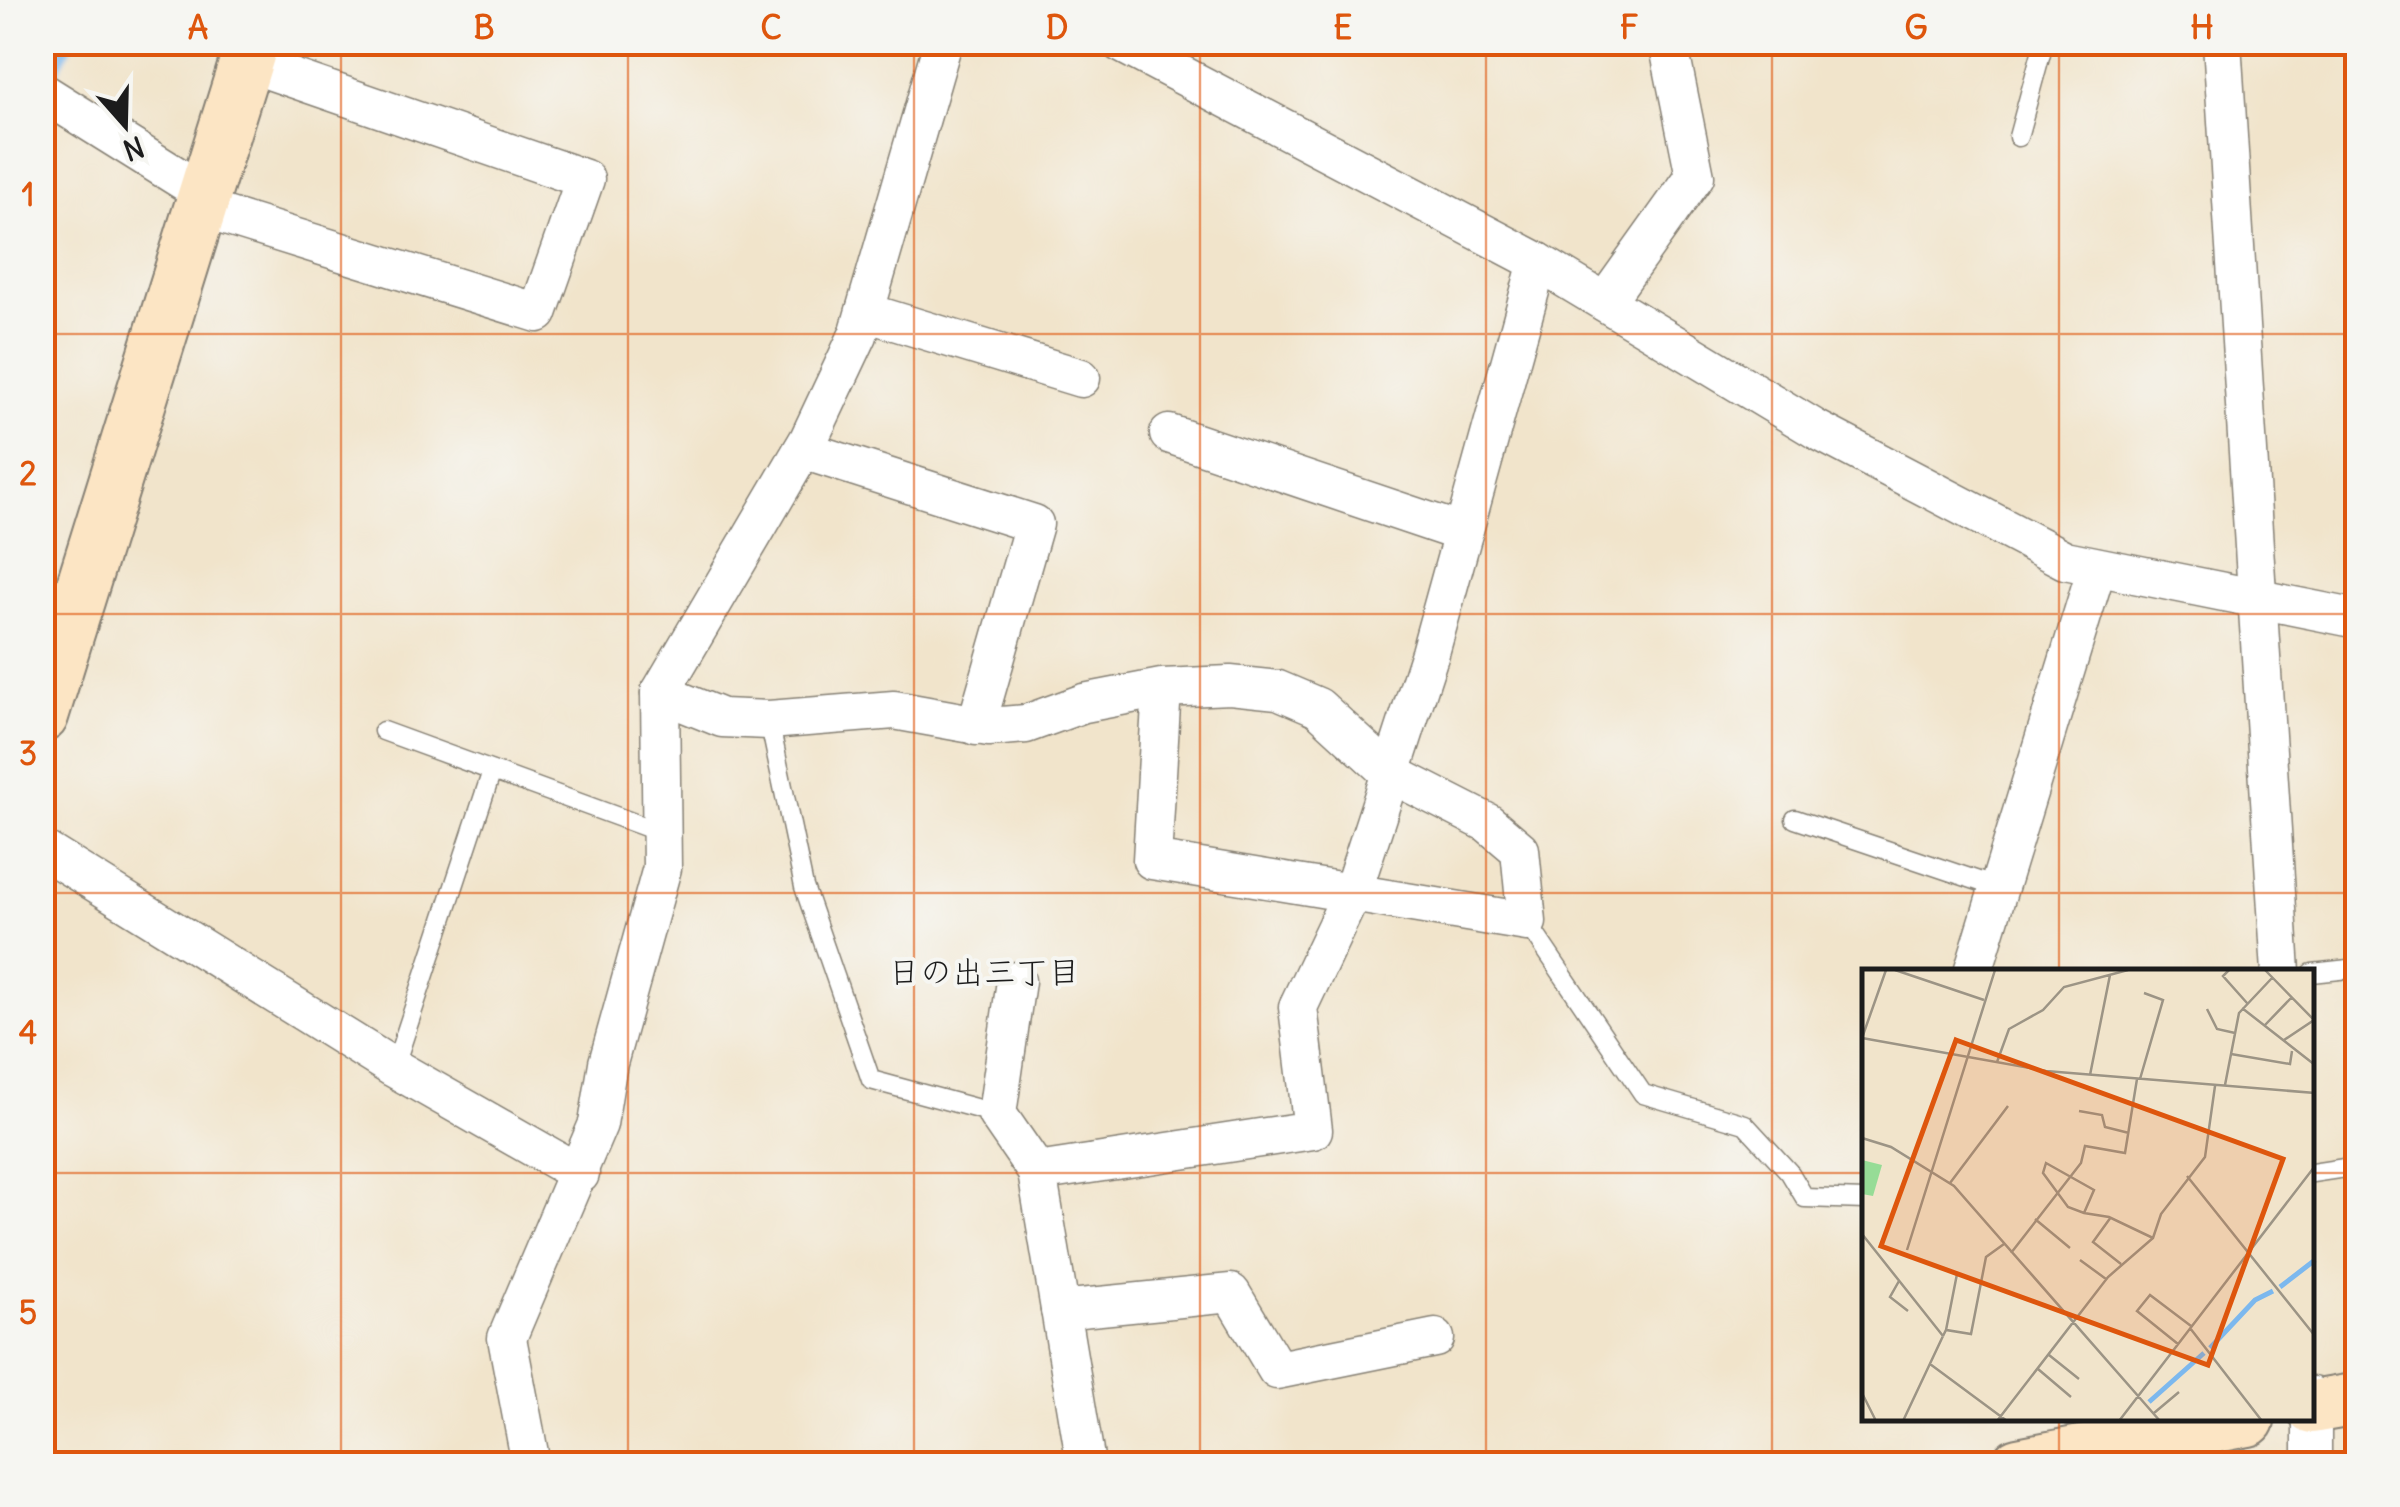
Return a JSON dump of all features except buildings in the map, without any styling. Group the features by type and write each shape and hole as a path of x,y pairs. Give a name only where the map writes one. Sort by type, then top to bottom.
{"street":[{"path":"531,1464 507,1338 580,1174 598,1124 608,1063 662,868 660,693 803,450 865,312 943,42"},
{"path":"1119,42 1538,262 1817,430 2065,560 2358,618"},
{"path":"1604,302 1695,176 1668,42"},
{"path":"2222,42 2281,969"},
{"path":"42,92 203,201 538,314 585,179 249,52 203,201 42,716"},
{"path":"1038,1172 1313,1130 1298,1007 1352,894 1463,534 1538,262"},
{"path":"865,312 1081,378"},
{"path":"1168,434 1463,534"},
{"path":"803,450 1034,524 976,726"},
{"path":"1974,969 2097,567"},
{"path":"660,693 722,718 769,720 894,710 976,726 1026,724 1084,703 1162,688 1230,684 1278,690 1318,707 1390,773 1488,823 1520,850 1527,922 1152,860 1162,688"},
{"path":"42,849 394,1068 580,1174"},
{"path":"1016,981 997,1114 1038,1172 1086,1464"},
{"path":"1060,1310 1230,1293 1277,1370 1436,1338"},
{"path":"2315,1407 2358,1399"},
{"path":"2018,1464 2081,1458 2139,1429 2224,1422"},
{"path":"2312,1464 2313,1422"}],"lane":[{"path":"2018,137 2044,42"},
{"path":"769,720 804,887 871,1080 997,1114"},
{"path":"383,731 662,832"},
{"path":"394,1068 492,771"},
{"path":"1795,819 2000,888"},
{"path":"1527,922 1643,1094 1745,1124 1790,1173 1805,1198 1862,1200"},
{"path":"2315,974 2358,968"},
{"path":"2315,1172 2358,1166"}],"waterway":[{"path":"43,89 68,42"}],"district":[{"name":"日の出三丁目","path":"984,972"}]}
